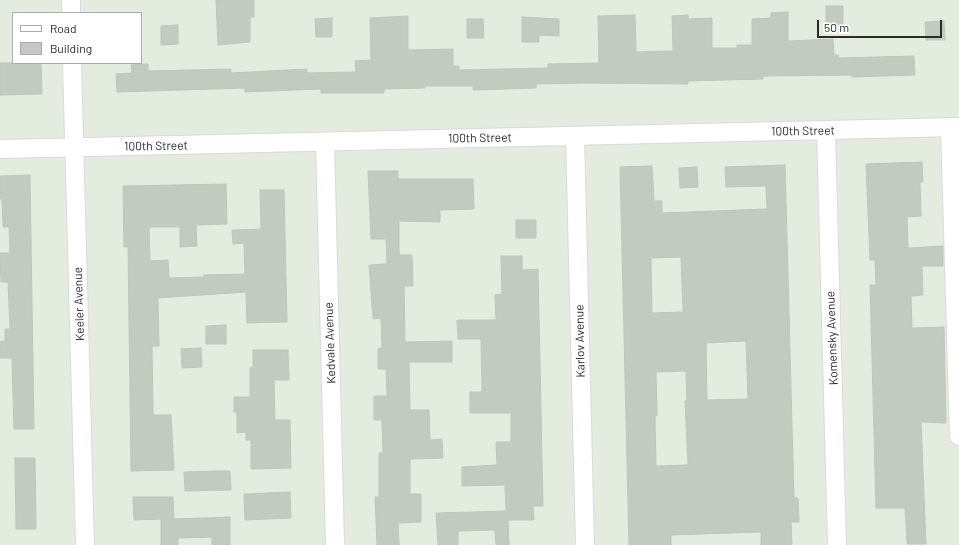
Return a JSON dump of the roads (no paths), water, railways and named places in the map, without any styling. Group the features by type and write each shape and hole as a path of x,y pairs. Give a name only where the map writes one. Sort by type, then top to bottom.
{"street":[{"path":"71,0 71,12"},
{"name":"Keeler Avenue","path":"72,64 85,545"},
{"path":"954,127 959,436"},
{"name":"100th Street","path":"0,150 954,127"},
{"name":"Komensky Avenue","path":"826,130 837,545"},
{"name":"Karlov Avenue","path":"575,136 585,545"},
{"name":"Kedvale Avenue","path":"325,142 335,545"}]}
